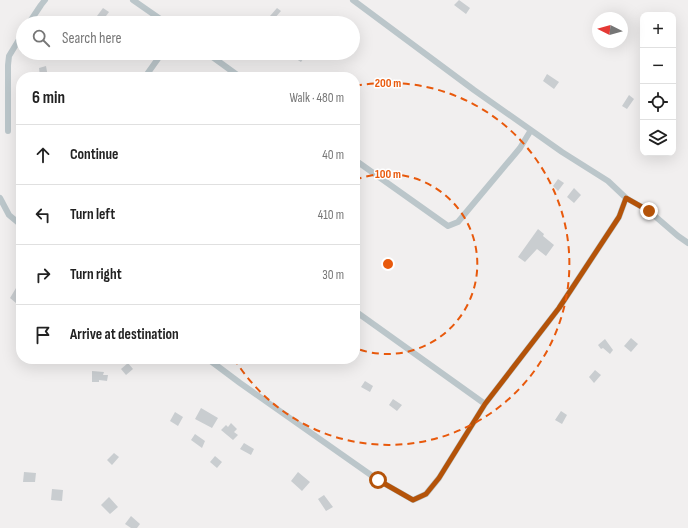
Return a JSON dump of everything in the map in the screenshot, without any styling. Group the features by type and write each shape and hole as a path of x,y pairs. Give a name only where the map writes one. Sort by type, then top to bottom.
{"street":[{"path":"133,0 156,16"},
{"path":"353,0 474,90 562,152 608,181 626,198 649,211 688,243"},
{"path":"33,16 41,2"},
{"path":"8,131 8,60 16,44"},
{"path":"149,72 157,60"},
{"path":"217,60 233,72"},
{"path":"360,164 448,226 458,222 520,148 531,130"},
{"path":"0,198 9,215 16,221"},
{"path":"215,364 378,480 413,500 426,494 439,478 485,404 559,308 619,217 626,198"},
{"path":"360,315 485,404"}],"building":[{"path":"459,0 470,8 466,14 454,5"},
{"path":"103,8 109,12 106,16 97,16"},
{"path":"277,8 281,11 277,16 270,16"},
{"path":"46,66 47,72 39,72 39,68"},
{"path":"547,74 559,82 554,89 543,81"},
{"path":"629,95 634,99 627,109 622,106"},
{"path":"558,179 564,183 558,191 553,186"},
{"path":"574,188 581,195 574,203 567,197"},
{"path":"538,229 544,234 543,236 554,245 546,256 537,249 525,262 518,257"},
{"path":"16,288 16,303 10,298"},
{"path":"631,338 638,344 631,352 624,346"},
{"path":"605,339 613,350 610,354 603,348 601,349 598,345"},
{"path":"129,364 133,369 126,375 121,369"},
{"path":"595,370 601,375 594,383 589,377"},
{"path":"92,371 104,372 103,375 108,375 107,381 99,380 99,382 92,382"},
{"path":"365,381 373,386 370,392 361,387"},
{"path":"393,399 402,405 397,411 389,405"},
{"path":"201,408 218,418 212,428 195,419"},
{"path":"561,411 567,415 562,424 555,420"},
{"path":"175,412 183,417 178,426 170,421"},
{"path":"231,423 237,429 234,432 238,435 233,440 221,430 226,425 228,427"},
{"path":"195,434 205,441 202,448 191,440"},
{"path":"244,443 254,449 251,455 240,449"},
{"path":"114,453 119,457 112,465 107,460"},
{"path":"215,456 222,462 217,468 210,462"},
{"path":"24,472 36,473 35,482 23,482"},
{"path":"298,472 310,482 302,491 291,481"},
{"path":"52,489 63,490 62,501 51,500"},
{"path":"324,495 333,507 326,511 318,499"},
{"path":"109,497 118,507 110,514 101,505"},
{"path":"131,516 140,524 137,528 131,528 125,524"}],"route":[{"path":"378,480 413,500 426,494 439,478 485,404 559,308 619,217 626,198 649,211"}]}
